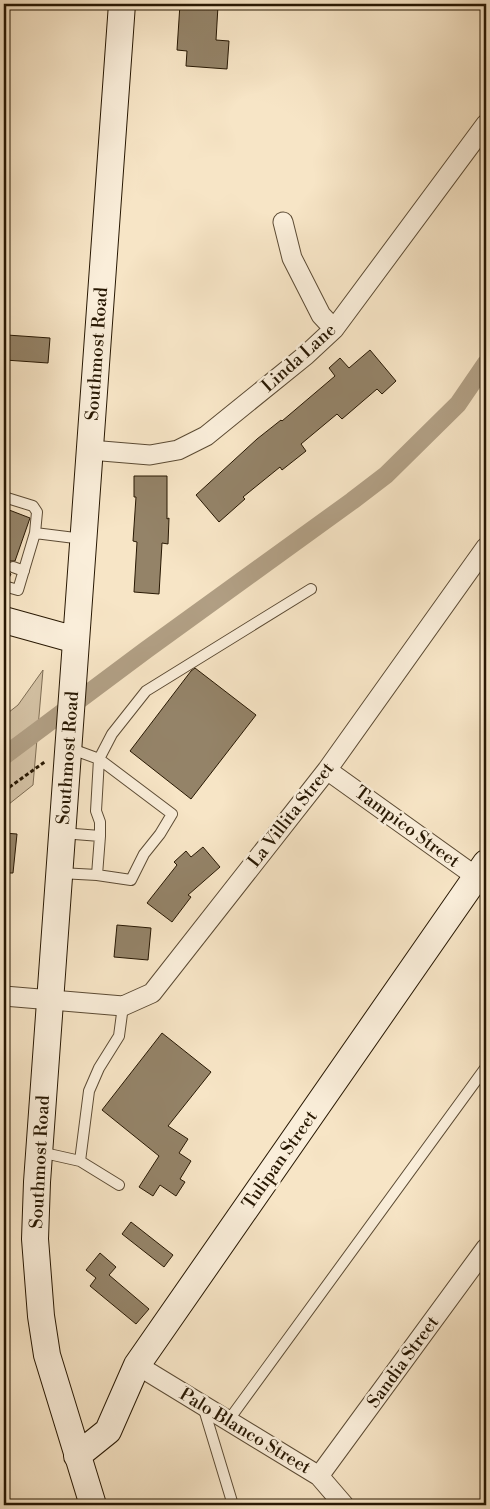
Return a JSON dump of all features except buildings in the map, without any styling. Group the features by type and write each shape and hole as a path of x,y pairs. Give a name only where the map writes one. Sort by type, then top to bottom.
{"main road":[{"name":"Southmost Road","path":"93,1505 47,1355 41,1316 35,1239 50,1000 122,4"},
{"path":"4,620 75,650"},
{"name":"Tulipan Street","path":"77,1456 108,1431 137,1366 483,875"}],"street":[{"name":"Linda Lane","path":"90,450 150,455 185,447 206,436 306,355 334,329 486,124"},
{"path":"283,222 292,258 321,315 334,329"},
{"name":"La Villita Street","path":"4,996 124,1006 152,993 327,770 486,547"},
{"name":"Tampico Street","path":"327,770 483,875"},
{"name":"Sandia Street","path":"319,1476 486,1248"},
{"name":"Palo Blanco Street","path":"137,1366 319,1476 344,1505"}],"lane":[{"path":"4,497 33,506 37,512 35,533 27,544 24,571 18,590 4,586"},
{"path":"35,533 83,539"},
{"path":"13,566 24,571"},
{"path":"97,875 100,836 100,822 96,811 99,760 112,734 146,691 311,589"},
{"path":"60,873 97,875 131,880 144,854 160,834 172,814 99,760 68,748"},
{"path":"62,833 100,836"},
{"path":"80,1161 88,1091 99,1068 119,1036 124,1006"},
{"path":"228,1421 486,1067"},
{"path":"40,1152 80,1161 119,1185"},
{"path":"203,1406 233,1505"}],"path":[{"path":"4,791 35,767 68,748"}],"shaded area":[{"path":"43,670 33,785 4,808 4,716 18,705"}],"waterway":[{"path":"4,756 386,475 458,404 486,363"}]}
